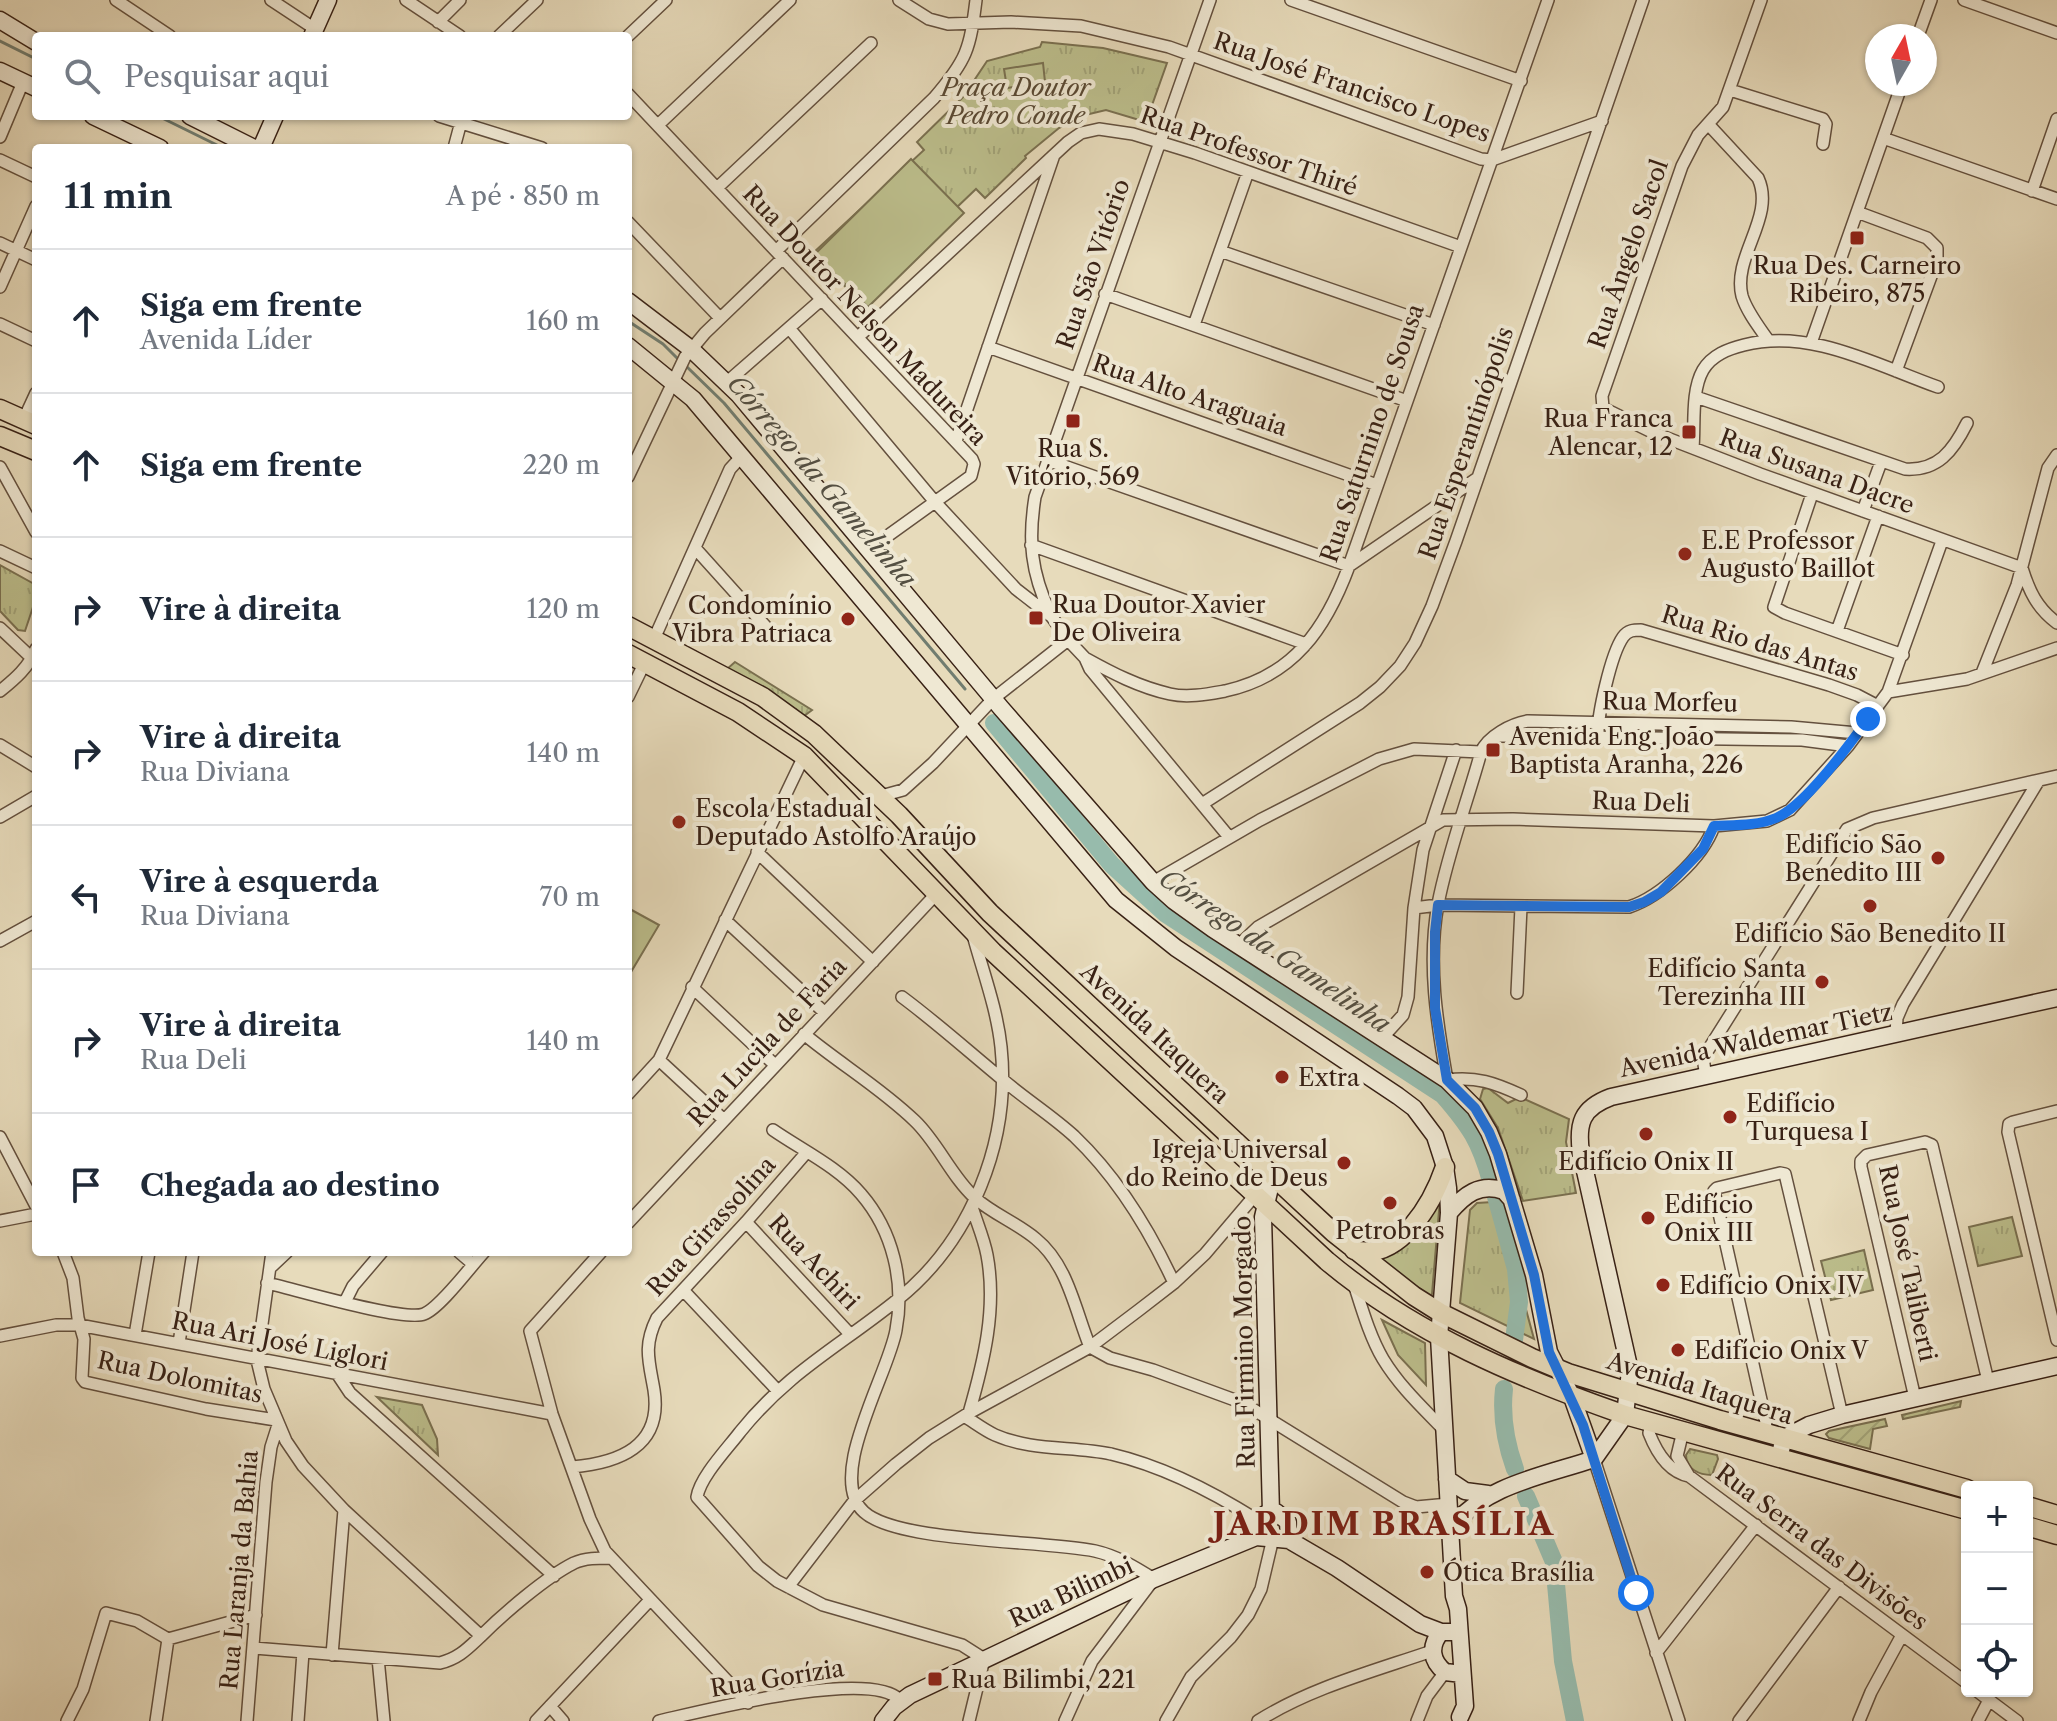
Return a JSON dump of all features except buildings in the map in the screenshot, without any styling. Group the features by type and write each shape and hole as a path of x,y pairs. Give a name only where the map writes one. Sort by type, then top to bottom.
{"main road":[{"path":"313,32 328,0"},
{"path":"0,20 32,40"},
{"path":"0,71 30,85"},
{"path":"101,120 149,144"},
{"path":"198,120 246,144"},
{"path":"263,144 273,120"},
{"path":"632,304 726,383 993,699 1153,882 1174,901 1239,945 1447,1080 1475,1108 1489,1132 1514,1205 1534,1275 1549,1352 1572,1397 1594,1459"},
{"path":"632,349 674,378 693,399 1116,900 1176,948 1313,1037 1414,1108 1435,1136 1445,1167 1449,1213 1439,1337 1454,1596 1461,1650 1453,1673"},
{"path":"0,409 30,422"},
{"path":"0,436 32,447"},
{"name":"Avenida Itaquera","path":"632,628 729,677 782,709 823,742 881,796 990,913 1268,1171 1354,1250 1441,1313 1558,1369 1628,1393 1961,1487"},
{"name":"Avenida Itaquera","path":"637,658 738,712 804,756 938,892 972,931 1266,1208 1380,1302 1486,1361 1572,1397 1625,1415 1961,1508"},
{"name":"Avenida Waldemar Tietz","path":"1625,1415 1630,1371 1578,1132 1580,1122 1593,1106 1602,1100 2057,998"},
{"path":"1354,1250 1376,1251 1404,1234 1431,1200 1445,1167"},
{"name":"Rua Firmino Morgado","path":"1261,1523 1270,1420 1268,1171"},
{"path":"1449,1213 1469,1193 1486,1187 1504,1191 1514,1205"},
{"path":"1779,1458 1784,1438 1809,1425 2057,1366"},
{"path":"1450,1529 1461,1515 1488,1494 1594,1459 1625,1415"},
{"path":"1447,1479 1465,1491 1488,1494"},
{"path":"2033,1508 2057,1515"},
{"path":"1281,1539 1288,1522 1281,1514 1261,1523 1281,1539 1337,1568 1440,1639 1465,1706 1460,1719"},
{"name":"Rua Bilimbi","path":"905,1698 1154,1579 1261,1523"},
{"path":"2033,1528 2057,1535"},
{"path":"1453,1673 1434,1659 1454,1596"},
{"path":"1440,1639 1455,1635 1457,1647 1461,1650"},
{"path":"883,1721 905,1698"}],"street":[{"path":"116,0 164,32"},
{"path":"271,0 313,32"},
{"path":"406,0 454,32"},
{"path":"438,22 460,0"},
{"path":"503,32 537,0"},
{"path":"632,32 666,0"},
{"path":"658,125 790,0"},
{"name":"Rua José Francisco Lopes","path":"899,0 929,19 948,24 1011,22 1089,27 1169,47 1463,154 1492,160 1602,121"},
{"path":"632,468 688,353 934,98 964,60 976,0"},
{"name":"Rua São Vitório","path":"1031,545 1035,497 1047,460 1210,0"},
{"path":"1291,0 1521,81"},
{"name":"Rua Saturnino de Sousa","path":"1085,658 1123,679 1172,694 1191,695 1250,684 1281,670 1306,644 1331,608 1349,566 1548,0"},
{"name":"Rua Esperantinópolis","path":"1202,804 1360,703 1400,666 1415,643 1432,606 1643,0"},
{"name":"Rua Ângelo Sacol","path":"1602,405 1602,396 1682,166 1692,143 1723,107 1761,0"},
{"path":"1922,24 1931,0"},
{"path":"1964,0 2057,33"},
{"path":"717,188 871,43"},
{"path":"0,137 30,85"},
{"path":"1730,90 1823,119 1826,124 1823,144"},
{"path":"1811,343 1898,96"},
{"name":"Rua Doutor Nelson Madureira","path":"632,98 972,459 974,470 964,482 868,550"},
{"path":"2032,191 2057,119"},
{"path":"455,144 462,120"},
{"path":"465,120 531,144"},
{"path":"1708,124 1761,184 1764,201 1743,273 1741,292 1747,308 1768,340"},
{"name":"Rua Professor Thiré","path":"858,337 1055,154 1081,133 1099,129 1159,141 1461,247"},
{"path":"1883,138 2057,199"},
{"path":"956,441 1055,154"},
{"path":"0,160 32,175"},
{"path":"1194,325 1248,172"},
{"path":"1857,212 1927,238 1937,248 1937,260 1896,371"},
{"path":"0,287 32,215"},
{"path":"632,226 720,318"},
{"path":"0,243 32,258"},
{"path":"1220,251 1434,325"},
{"path":"1105,294 1407,401"},
{"path":"726,383 822,299"},
{"path":"0,324 32,339"},
{"path":"789,328 935,502 1016,589 1052,617"},
{"path":"1693,448 1700,377 1712,359 1734,347 1781,339 1811,343 1938,387"},
{"name":"Rua Alto Araguaia","path":"988,347 1377,485"},
{"path":"1696,397 1905,469 1918,470 1937,464 1950,453 1967,423"},
{"name":"Rua Susana Dacre","path":"1602,405 1607,411 1631,423 1693,448 1812,494 2022,568"},
{"path":"1982,673 2022,568 2042,487 2052,460 2057,455"},
{"path":"654,639 730,469 741,457"},
{"path":"1047,460 1349,566 1476,479"},
{"path":"1863,511 1881,462"},
{"path":"0,467 32,525"},
{"path":"1812,494 1774,607 1903,655"},
{"path":"1837,631 1878,516"},
{"name":"Rua Deli","path":"1239,945 1258,927 1443,820 1714,826 1767,821 1790,810 1848,746 1888,692 1942,541"},
{"path":"1229,837 1090,669 1085,658 1052,617 1037,586 1031,545 1306,644"},
{"path":"695,548 767,628"},
{"path":"0,551 32,566"},
{"path":"2022,568 2029,592 2057,623"},
{"path":"0,628 32,655"},
{"name":"Rua Rio das Antas","path":"1597,723 1622,637 1634,630 1829,685 1878,706"},
{"path":"896,812 903,790 993,699 1068,640"},
{"path":"1888,692 1940,685 2057,648"},
{"path":"632,680 637,658"},
{"path":"0,691 32,660"},
{"name":"Rua Morfeu","path":"1153,882 1229,837 1379,759 1414,749 1456,750 1489,743 1512,726 1528,721 1791,727 1857,733"},
{"path":"1597,723 1598,737"},
{"path":"1521,1095 1482,1080 1447,1080 1435,1008 1434,943 1438,905 1461,818 1489,743 1598,737 1802,740 1848,746"},
{"path":"0,745 32,765"},
{"path":"1383,1037 1403,1015 1408,997 1414,908 1423,850 1456,750"},
{"path":"632,1090 659,1060 804,756"},
{"path":"1706,1077 1703,1058 1841,835 1854,824 2057,776"},
{"path":"1896,1034 1897,1018 1903,1004 2039,780"},
{"path":"881,796 903,790"},
{"path":"0,817 32,798"},
{"path":"1414,908 1438,905 1613,908 1644,902 1661,892 1703,849 1714,826"},
{"path":"757,852 873,962"},
{"name":"Rua Lucila de Faria","path":"632,1219 938,892"},
{"path":"1517,993 1521,907"},
{"path":"725,920 824,1012"},
{"path":"0,941 32,923"},
{"path":"969,1721 984,1659 962,1645 823,1605 788,1587 758,1566 697,1497 712,1469 777,1390 898,1299 930,1269 974,1203 997,1132 1001,1050 998,1027 972,931"},
{"path":"692,987 775,1065"},
{"path":"902,997 943,1027 1000,1078 1075,1137 1118,1184 1153,1241 1174,1283"},
{"path":"804,1034 917,1122 974,1203 987,1252 991,1286 986,1344 966,1414"},
{"path":"659,1060 724,1120"},
{"path":"2057,1111 2013,1122 2009,1124 2008,1132 2057,1340"},
{"path":"773,1130 846,1179 888,1235 894,1258 897,1326 893,1347 860,1434 851,1475 854,1501 874,1520 892,1526 959,1537 1096,1551 1122,1559 1154,1579 1092,1661 1065,1721"},
{"path":"0,1137 32,1196"},
{"name":"Rua José Taliberti","path":"1915,1398 1861,1161 1867,1155 1930,1142 1934,1148 1988,1381"},
{"name":"Rua Girassolina","path":"572,1467 620,1458 647,1434 653,1416 654,1392 648,1369 649,1333 657,1318 806,1153"},
{"path":"1764,1433 1766,1422 1714,1191 1717,1188 1785,1174 1842,1415"},
{"path":"974,1203 1022,1228 1054,1258 1071,1291 1090,1347 1110,1358 1212,1390 1257,1410 1403,1502 1416,1507 1449,1504"},
{"path":"1237,1216 1266,1208"},
{"path":"788,1587 854,1501 929,1438 966,1414 1090,1347 1174,1283 1205,1254 1237,1216 1266,1208"},
{"path":"0,1221 32,1215"},
{"name":"Rua Achiri","path":"746,1222 849,1333"},
{"path":"65,1256 73,1278 79,1325"},
{"path":"135,1335 148,1256"},
{"path":"179,1343 192,1256"},
{"path":"271,1256 257,1360 264,1389 286,1441 303,1466 344,1510 481,1636"},
{"path":"269,1269 283,1256"},
{"path":"345,1302 353,1286 379,1256"},
{"path":"464,1256 473,1264"},
{"path":"267,1283 345,1302 418,1315 432,1309 480,1256"},
{"path":"597,1256 532,1327 530,1335 552,1414 593,1527 610,1558 748,1703"},
{"path":"1354,1283 1384,1361 1412,1397 1445,1431"},
{"path":"683,1290 777,1390"},
{"name":"Rua Ari José Liglori","path":"0,1336 56,1325 79,1325 552,1414"},
{"name":"Rua Dolomitas","path":"79,1325 84,1339 82,1378 85,1382 277,1422"},
{"path":"338,1375 350,1393 554,1576"},
{"path":"966,1414 998,1437 1032,1445 1111,1454 1137,1462 1201,1488 1261,1523"},
{"name":"Rua Laranja da Bahia","path":"247,1721 266,1482 277,1422"},
{"name":"Rua Serra das Divisões","path":"1651,1422 1649,1433 1657,1450 1671,1468 1689,1476"},
{"name":"Rua Serra das Divisões","path":"1683,1431 1677,1456 1689,1476 1961,1679"},
{"path":"1594,1459 1679,1721"},
{"path":"332,1655 344,1510"},
{"path":"1656,1653 1756,1525"},
{"path":"1166,1721 1191,1677 1248,1615 1281,1539"},
{"path":"253,1648 440,1663 455,1659 468,1650 554,1576 584,1560 610,1558"},
{"path":"1739,1721 1839,1587"},
{"path":"536,1721 650,1600"},
{"path":"67,1721 83,1689 106,1613 121,1614 168,1639 256,1615"},
{"path":"1859,1721 1902,1635"},
{"path":"156,1721 168,1639"},
{"path":"1258,1721 1298,1700 1440,1639"},
{"path":"298,1721 303,1652"},
{"path":"378,1658 384,1721"},
{"path":"1417,1721 1427,1696 1453,1673"},
{"name":"Rua Gorízia","path":"659,1721 832,1688 884,1690 905,1698"},
{"path":"1985,1697 2017,1721"},
{"path":"1978,1721 1989,1700"},
{"path":"550,1706 563,1721"}],"green space":[{"name":"Praça Doutor Pedro Conde","path":"1042,42 1103,48 1167,63 1146,122 1106,110 1081,116 1059,128 1025,156 985,198 976,189 859,301 813,253 924,150 917,142 963,97 987,61 1040,47"},
{"path":"1043,63 1045,82 1007,88 1004,69"},
{"path":"911,159 964,213 868,307 815,254"},
{"path":"0,565 32,583 32,610 25,631 18,630 0,611"},
{"path":"735,662 812,710 804,716 727,669"},
{"path":"632,910 659,925 632,970"},
{"path":"1488,1088 1508,1103 1520,1097 1569,1119 1566,1142 1576,1193 1523,1201 1498,1128 1480,1099 1483,1089"},
{"path":"1440,1199 1432,1294 1430,1296 1377,1258"},
{"path":"1493,1202 1498,1206 1534,1339 1460,1303 1470,1210 1477,1203"},
{"path":"2012,1217 2022,1256 1978,1266 1969,1227"},
{"path":"1864,1250 1873,1290 1831,1300 1821,1261"},
{"path":"1382,1320 1425,1343 1426,1385 1398,1355"},
{"path":"377,1397 422,1405 437,1439 438,1455"},
{"path":"1961,1401 1960,1407 1903,1419 1902,1415"},
{"path":"1885,1419 1887,1426 1873,1429 1870,1449 1829,1438 1826,1434 1829,1431"},
{"path":"1690,1449 1717,1455 1712,1475 1702,1474 1691,1467 1686,1455"}],"waterway":[{"name":"Córrego da Gamelinha","path":"0,41 32,57"},
{"name":"Córrego da Gamelinha","path":"166,120 215,144"},
{"name":"Córrego da Gamelinha","path":"632,324 663,344 679,360"},
{"name":"Córrego da Gamelinha","path":"685,365 724,403 965,689"},
{"name":"Córrego da Gamelinha","path":"994,723 1112,865 1166,914 1443,1095 1473,1135 1491,1181"},
{"name":"Córrego da Gamelinha","path":"1495,1193 1516,1269 1519,1302 1514,1340"},
{"path":"1504,1389 1505,1430 1515,1469"},
{"path":"1526,1496 1554,1562 1563,1661 1575,1721"}],"place":[{"name":"Rua Des. Carneiro Ribeiro, 875","path":"1857,238"},
{"name":"Rua S. Vitório, 569","path":"1073,421"},
{"name":"Rua Franca Alencar, 12","path":"1689,432"},
{"name":"E.E Professor Augusto Baillot","path":"1685,554"},
{"name":"Rua Doutor Xavier De Oliveira","path":"1036,618"},
{"name":"Condomínio Vibra Patriaca","path":"848,619"},
{"name":"Avenida Eng. João Baptista Aranha, 226","path":"1493,750"},
{"name":"Escola Estadual Deputado Astolfo Araújo","path":"679,822"},
{"name":"Edifício São Benedito III","path":"1938,858"},
{"name":"Edifício São Benedito II","path":"1870,906"},
{"name":"Edifício Santa Terezinha III","path":"1822,982"},
{"name":"Extra","path":"1282,1077"},
{"name":"Edifício Turquesa I","path":"1730,1117"},
{"name":"Edifício Onix II","path":"1646,1134"},
{"name":"Igreja Universal do Reino de Deus","path":"1344,1163"},
{"name":"Petrobras","path":"1390,1203"},
{"name":"Edifício Onix III","path":"1648,1218"},
{"name":"Edifício Onix IV","path":"1663,1285"},
{"name":"Edifício Onix V","path":"1678,1350"},
{"name":"Ótica Brasília","path":"1427,1572"},
{"name":"Rua Bilimbi, 221","path":"935,1679"}],"district":[{"name":"JARDIM BRASÍLIA","path":"1384,1523"}],"route":[{"path":"1636,1593 1583,1425 1549,1352 1534,1275 1498,1154 1475,1108 1447,1080 1435,1008 1438,905 1613,908 1644,902 1661,892 1703,849 1711,838 1714,826 1767,821 1790,810 1868,719"}]}
